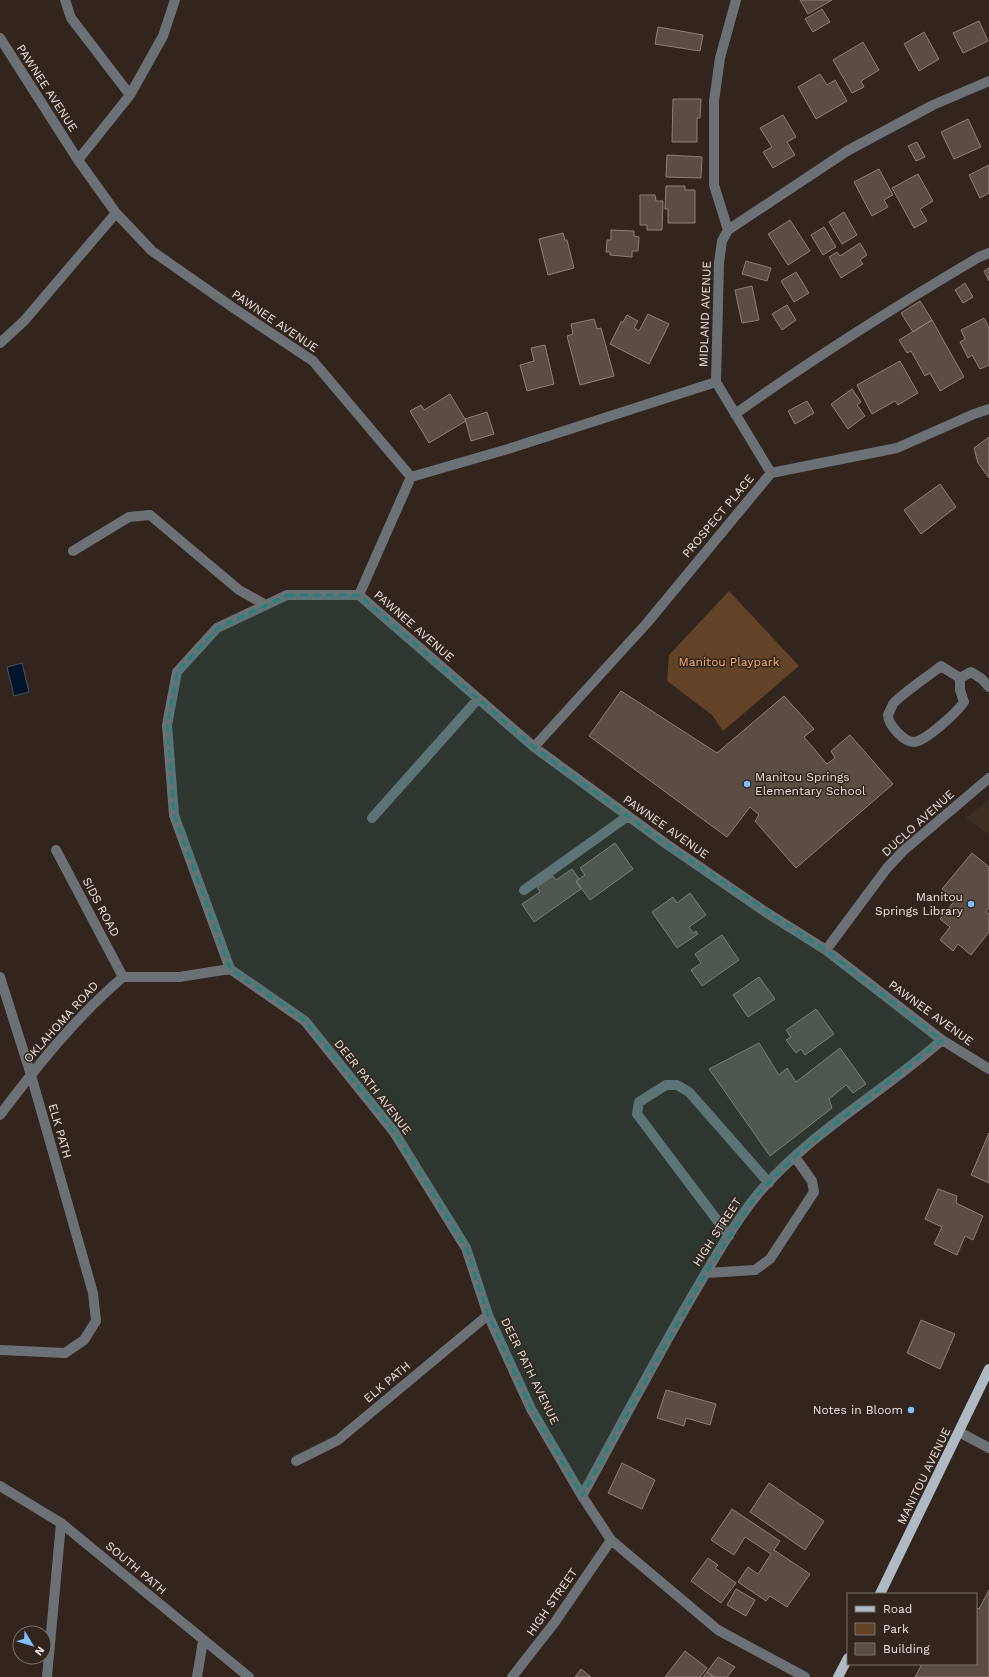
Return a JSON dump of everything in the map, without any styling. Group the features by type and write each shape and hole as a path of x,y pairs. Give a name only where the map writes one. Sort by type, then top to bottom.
{"main road":[{"name":"MANITOU AVENUE","path":"880,1593 989,1369"},
{"path":"838,1677 847,1660"}],"street":[{"path":"65,0 71,18 130,95"},
{"path":"78,160 130,95 163,36 175,0"},
{"path":"736,0 720,58 714,101 714,186 728,230 847,151 933,105 989,81"},
{"name":"PAWNEE AVENUE","path":"0,38 78,160 116,213 152,251 313,361 411,477 359,595 534,748 764,911 826,950 942,1040 989,1069"},
{"path":"0,343 24,321 116,213"},
{"name":"MIDLAND AVENUE","path":"411,477 508,449 716,382 719,263 722,240 728,230"},
{"path":"735,414 801,367 900,304 979,257 989,253"},
{"path":"716,382 771,473"},
{"name":"PROSPECT PLACE","path":"534,748 647,623 771,473 897,448 974,414 989,409"},
{"path":"73,551 129,517 150,515 238,590 266,605"},
{"path":"123,977 179,977 230,969 174,815 167,725 176,672 217,628 287,595 359,595"},
{"path":"941,666 960,678 960,690 964,702 959,708 923,738 915,742 907,740 890,723 888,714 894,703 941,666"},
{"path":"960,678 971,672 982,679 989,687"},
{"path":"372,818 478,699"},
{"name":"DUCLO AVENUE","path":"826,950 887,868 903,851 989,778"},
{"path":"524,890 628,816"},
{"name":"SIDS ROAD","path":"56,850 123,977"},
{"name":"DEER PATH AVENUE","path":"230,969 305,1021 394,1132 466,1248 488,1315 531,1408 582,1496 611,1540 718,1630 805,1677"},
{"name":"ELK PATH","path":"0,977 31,1075 93,1293 96,1321 84,1340 65,1353 0,1350"},
{"name":"OKLAHOMA ROAD","path":"0,1115 31,1075 94,1002 123,977"},
{"name":"HIGH STREET","path":"582,1496 657,1358 706,1273 728,1236 757,1195 795,1157 837,1120 917,1062 942,1040"},
{"path":"728,1236 637,1114 639,1102 666,1085 677,1085 689,1092 769,1183"},
{"path":"706,1273 755,1270 770,1259 814,1192 812,1181 795,1157"},
{"name":"ELK PATH","path":"296,1461 338,1440 488,1315"},
{"path":"959,1432 989,1448"},
{"name":"SOUTH PATH","path":"0,1486 61,1523 203,1641 250,1677"},
{"path":"47,1677 61,1523"},
{"name":"HIGH STREET","path":"512,1677 555,1622 611,1540"},
{"path":"197,1677 203,1641"}],"highlighted area":[{"path":"287,595 359,595 534,747 665,843 826,950 942,1040 800,1152 757,1195 706,1273 582,1496 531,1409 488,1315 466,1248 394,1132 305,1021 230,969 174,815 167,725 177,672 217,628"}],"shaded area":[{"path":"989,799 989,835 966,818"}],"green space":[{"name":"Manitou Playpark","path":"729,591 799,666 723,731 712,715 667,681 669,655"}],"water":[{"path":"22,663 29,692 14,696 7,667"}],"building":[{"path":"800,0 832,0 808,14"},
{"path":"822,9 830,22 813,32 805,19"},
{"path":"979,21 988,41 963,53 953,33"},
{"path":"658,27 703,35 700,51 655,44"},
{"path":"924,32 939,59 919,71 904,44"},
{"path":"863,42 879,70 861,81 864,87 852,93 833,60"},
{"path":"820,74 827,85 835,80 847,101 816,119 798,87"},
{"path":"673,99 701,99 700,118 697,118 697,142 672,142"},
{"path":"783,115 796,137 787,142 795,155 773,168 763,152 772,147 760,128"},
{"path":"968,119 981,147 954,159 941,132"},
{"path":"917,142 925,157 916,161 908,146"},
{"path":"667,155 702,157 701,178 666,177"},
{"path":"989,165 989,193 980,198 969,175"},
{"path":"879,169 893,195 884,200 888,207 872,216 854,182"},
{"path":"918,174 933,201 920,209 927,221 914,228 892,188"},
{"path":"666,186 685,186 685,190 695,190 695,223 668,223 668,209 665,209"},
{"path":"640,195 655,195 656,201 663,201 662,230 647,230 647,225 640,225"},
{"path":"844,212 857,235 842,244 829,222"},
{"path":"790,220 810,251 788,265 768,234"},
{"path":"824,227 836,247 823,255 811,235"},
{"path":"611,230 634,231 634,236 639,237 638,251 632,251 632,257 610,255 610,252 606,252 607,240 611,240"},
{"path":"563,233 565,240 567,240 574,268 548,275 539,239"},
{"path":"860,243 867,255 860,260 863,264 841,278 829,257 837,252 840,256"},
{"path":"746,261 771,268 767,281 742,274"},
{"path":"989,268 989,281 984,271"},
{"path":"796,272 809,293 794,302 781,281"},
{"path":"965,283 973,297 963,303 955,290"},
{"path":"752,286 759,320 742,323 735,290"},
{"path":"920,301 932,320 913,332 901,313"},
{"path":"787,305 796,320 782,330 772,314"},
{"path":"648,314 669,324 649,364 610,344 621,322 623,322 627,315 638,321 634,328 639,331"},
{"path":"984,318 989,328 989,365 980,369 972,355 968,358 960,342 965,339 961,330"},
{"path":"594,319 597,329 601,328 614,376 580,385 567,336 573,334 571,324"},
{"path":"932,320 964,377 940,391 930,373 925,376 911,351 907,353 899,340"},
{"path":"545,345 554,384 527,391 520,365 534,361 531,348"},
{"path":"900,361 918,393 898,405 895,401 872,414 857,385"},
{"path":"852,389 861,402 857,405 865,416 848,429 831,404"},
{"path":"450,394 466,421 429,443 410,411 421,405 424,410"},
{"path":"807,401 814,413 795,424 788,411"},
{"path":"487,412 494,434 471,441 465,419"},
{"path":"989,437 989,478 978,463 974,448"},
{"path":"940,484 956,507 921,534 904,510"},
{"path":"621,691 717,753 784,696 814,729 804,737 827,764 835,758 831,751 850,735 893,784 796,868 755,821 759,815 750,807 727,837 589,736"},
{"path":"615,843 633,869 590,900 576,881 585,875 580,868"},
{"name":"Manitou Springs Library","path":"972,853 989,867 989,908 986,912 989,914 989,932 971,955 958,944 953,951 940,940 950,927 940,919 956,899 942,889"},
{"path":"572,869 579,879 576,881 581,889 534,922 522,904 540,892 537,887 553,876 556,880"},
{"path":"690,893 706,915 689,927 693,933 696,931 698,934 677,948 652,912 673,897 677,903"},
{"path":"722,935 739,960 702,986 691,970 701,963 695,954"},
{"path":"759,977 775,999 748,1017 733,995"},
{"path":"816,1009 834,1034 805,1055 801,1049 796,1053 786,1040 791,1037 786,1030"},
{"path":"759,1043 779,1075 787,1068 796,1082 840,1048 866,1084 853,1093 846,1085 829,1099 832,1108 770,1156 709,1069"},
{"path":"989,1133 989,1183 971,1175"},
{"path":"938,1189 957,1196 956,1203 983,1216 973,1240 965,1236 957,1255 934,1244 942,1227 925,1219"},
{"path":"921,1320 955,1334 940,1369 907,1353"},
{"path":"666,1390 716,1404 710,1425 686,1418 684,1426 657,1418"},
{"path":"622,1463 655,1480 642,1509 608,1493"},
{"path":"769,1483 824,1521 805,1550 750,1512"},
{"path":"732,1509 780,1541 774,1550 810,1574 787,1607 770,1596 766,1601 738,1582 748,1567 758,1574 771,1554 745,1537 734,1555 711,1540"},
{"path":"708,1558 718,1565 715,1568 736,1583 721,1603 691,1581"},
{"path":"736,1589 755,1600 746,1616 727,1605"},
{"path":"989,1590 989,1677 915,1677 921,1665 977,1665 977,1608 979,1609"},
{"path":"685,1651 707,1668 700,1677 665,1677"},
{"path":"718,1657 735,1667 727,1677 714,1677 707,1672"},
{"path":"581,1669 591,1677 575,1677"},
{"path":"707,1672 714,1677 703,1677"}],"place":[{"name":"Manitou Springs Elementary School","path":"747,784"},
{"name":"Manitou Springs Library","path":"971,904"},
{"name":"Notes in Bloom","path":"911,1410"}]}
